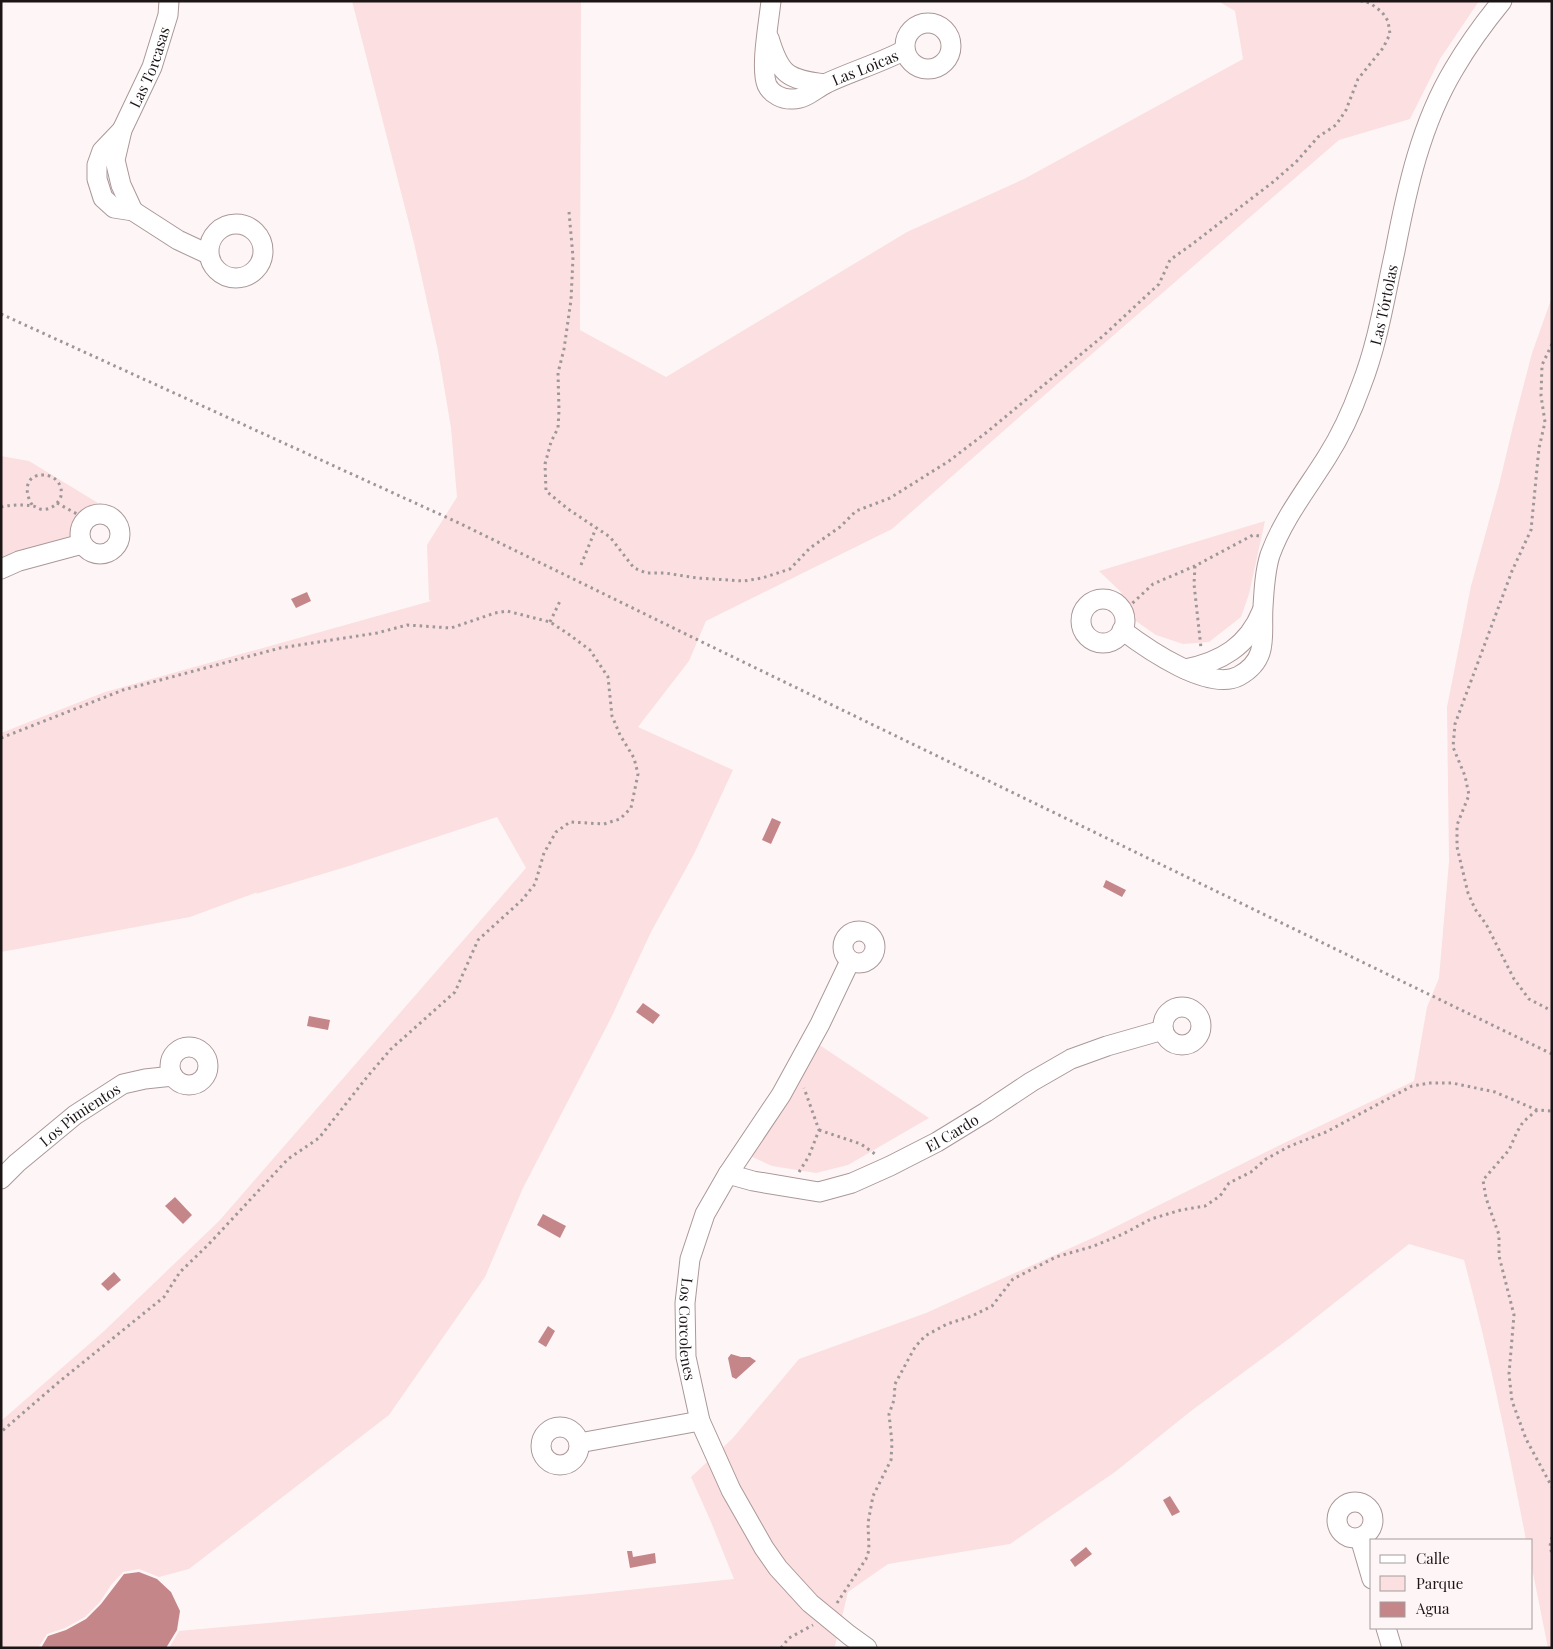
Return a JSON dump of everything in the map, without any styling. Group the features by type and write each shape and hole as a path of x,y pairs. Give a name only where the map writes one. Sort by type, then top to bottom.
{"street":[{"name":"Las Torcasas","path":"169,1 168,16 152,67 122,130 115,160 121,185 133,211 178,240 208,254"},
{"name":"Las Loicas","path":"771,1 768,34 776,60 790,76 804,81 826,84 886,60 905,50"},
{"name":"Las Tórtolas","path":"1122,621 1136,641 1161,656 1194,667 1208,679 1231,680 1246,672 1256,661 1263,643 1262,609 1265,577 1270,557 1277,536 1285,521 1328,456 1340,434 1362,384 1372,356 1409,183 1438,99 1469,44 1502,1"},
{"path":"96,514 107,515 118,526 119,538 114,548 108,552 102,554 95,553 82,544 80,529 86,519 96,514"},
{"path":"1,569 19,561 82,544"},
{"name":"Las Tórtolas","path":"1194,667 1225,656 1237,647 1254,628 1262,609"},
{"name":"Los Corcolenes","path":"850,961 820,1024 782,1095 728,1174 705,1214 690,1259 685,1303 686,1357 700,1421 731,1490 764,1548 795,1587 827,1618 868,1648"},
{"name":"El Cardo","path":"728,1174 753,1181 819,1192 852,1183 937,1142 1031,1082 1071,1059 1107,1046 1163,1030"},
{"name":"Los Pimientos","path":"1,1179 75,1114 123,1084 173,1076"},
{"path":"579,1443 700,1421"},
{"path":"1360,1538 1370,1572"},
{"path":"1386,1629 1392,1648"}],"path":[{"path":"569,212 573,257 571,300 564,349 558,373 558,428 551,442 545,464 546,491 610,538 634,568 646,573 665,573 719,580 744,581 762,578 790,569 810,548 840,527 856,511 890,498 949,461 987,432 1103,336 1158,284 1170,260 1273,182 1296,162 1318,137 1336,125 1346,110 1358,79 1383,48 1390,34 1388,21 1382,12 1370,3 1361,1"},
{"path":"1,314 459,523 1552,1054"},
{"path":"1552,344 1542,366 1541,396 1545,422 1540,448 1531,530 1512,571 1454,724 1453,747 1465,776 1469,795 1457,825 1457,848 1468,893 1514,979 1529,999 1552,1011"},
{"path":"1,507 33,506 44,509 53,506 58,503 61,492 60,486 53,477 45,474 34,477 28,484 26,494 33,506"},
{"path":"58,503 86,519"},
{"path":"581,565 596,528"},
{"path":"1122,621 1153,584 1195,566 1254,535 1277,536"},
{"path":"1194,667 1195,566"},
{"path":"550,622 561,599"},
{"path":"1,738 123,690 280,648 377,633 406,625 451,628 506,611 550,622 567,632 590,650 608,677 612,716 620,735 634,758 638,774 631,808 620,818 604,824 570,822 556,832 544,853 535,884 522,900 478,940 455,992 392,1049 367,1076 319,1138 288,1159 208,1245 180,1272 164,1297 60,1381 1,1432"},
{"path":"785,1186 795,1177 809,1156 819,1130 803,1086 799,1063"},
{"path":"781,1648 789,1638 827,1618 866,1559 869,1550 868,1523 873,1496 890,1460 892,1443 889,1414 894,1400 895,1384 915,1347 925,1336 947,1324 972,1316 992,1306 1013,1279 1056,1257 1109,1240 1151,1219 1181,1210 1205,1206 1220,1196 1229,1184 1251,1172 1266,1159 1290,1146 1326,1132 1412,1086 1430,1083 1452,1083 1495,1092 1537,1110 1552,1111"},
{"path":"1537,1110 1523,1122 1509,1150 1483,1180 1486,1198 1498,1235 1499,1256 1514,1315 1509,1374 1512,1401 1526,1439 1552,1486"},
{"path":"819,1130 861,1144 890,1166"},
{"path":"1552,1537 1550,1546 1552,1554"}],"green space":[{"path":"352,1 581,1 580,330 666,377 907,232 1024,179 1243,59 1235,11 1218,1 1479,1 1440,59 1410,119 1339,140 892,529 706,621 689,661 638,727 733,770 694,854 651,932 611,1018 523,1188 485,1277 389,1415 189,1569 159,1577 139,1569 123,1572 111,1585 100,1602 85,1617 65,1628 47,1634 38,1648 1,1648 1,1421 103,1332 219,1221 526,868 497,817 349,866 256,894 257,892 190,917 1,952 1,733 105,692 431,601 429,600 427,545 457,497 451,428 438,351 414,243"},
{"path":"1552,297 1552,1648 1548,1648 1533,1573 1533,1539 1526,1539 1498,1400 1464,1260 1409,1244 1290,1338 1191,1411 1115,1472 1010,1544 888,1564 848,1592 835,1646 832,1648 169,1648 179,1631 590,1594 734,1579 691,1477 732,1439 799,1359 926,1313 1097,1236 1414,1081 1427,1007 1439,978 1449,861 1447,707 1471,586 1499,485 1532,353"},
{"path":"1,456 29,461 98,503 76,515 73,535 1,560"},
{"path":"1265,521 1249,594 1241,617 1209,642 1183,644 1156,635 1133,619 1121,592 1099,571"},
{"path":"818,1044 929,1118 848,1165 816,1173 772,1166 746,1154"}],"water":[{"path":"307,592 311,601 296,608 291,599"},
{"path":"772,818 781,822 771,844 762,840"},
{"path":"1106,880 1126,890 1122,897 1103,887"},
{"path":"643,1003 660,1015 653,1024 636,1012"},
{"path":"309,1016 330,1020 328,1030 307,1026"},
{"path":"175,1197 192,1215 183,1224 165,1206"},
{"path":"543,1214 566,1226 560,1238 537,1225"},
{"path":"114,1272 121,1280 108,1291 101,1284"},
{"path":"548,1326 555,1331 546,1347 538,1342"},
{"path":"731,1354 750,1357 756,1361 736,1379 732,1377 728,1358"},
{"path":"1170,1496 1180,1512 1172,1516 1163,1500"},
{"path":"1086,1547 1092,1554 1075,1567 1070,1560"},
{"path":"627,1551 632,1551 633,1557 655,1553 656,1563 630,1568"},
{"path":"139,1572 157,1579 171,1592 180,1611 177,1630 166,1648 41,1648 48,1636 66,1630 86,1619 101,1604 124,1574"}]}
